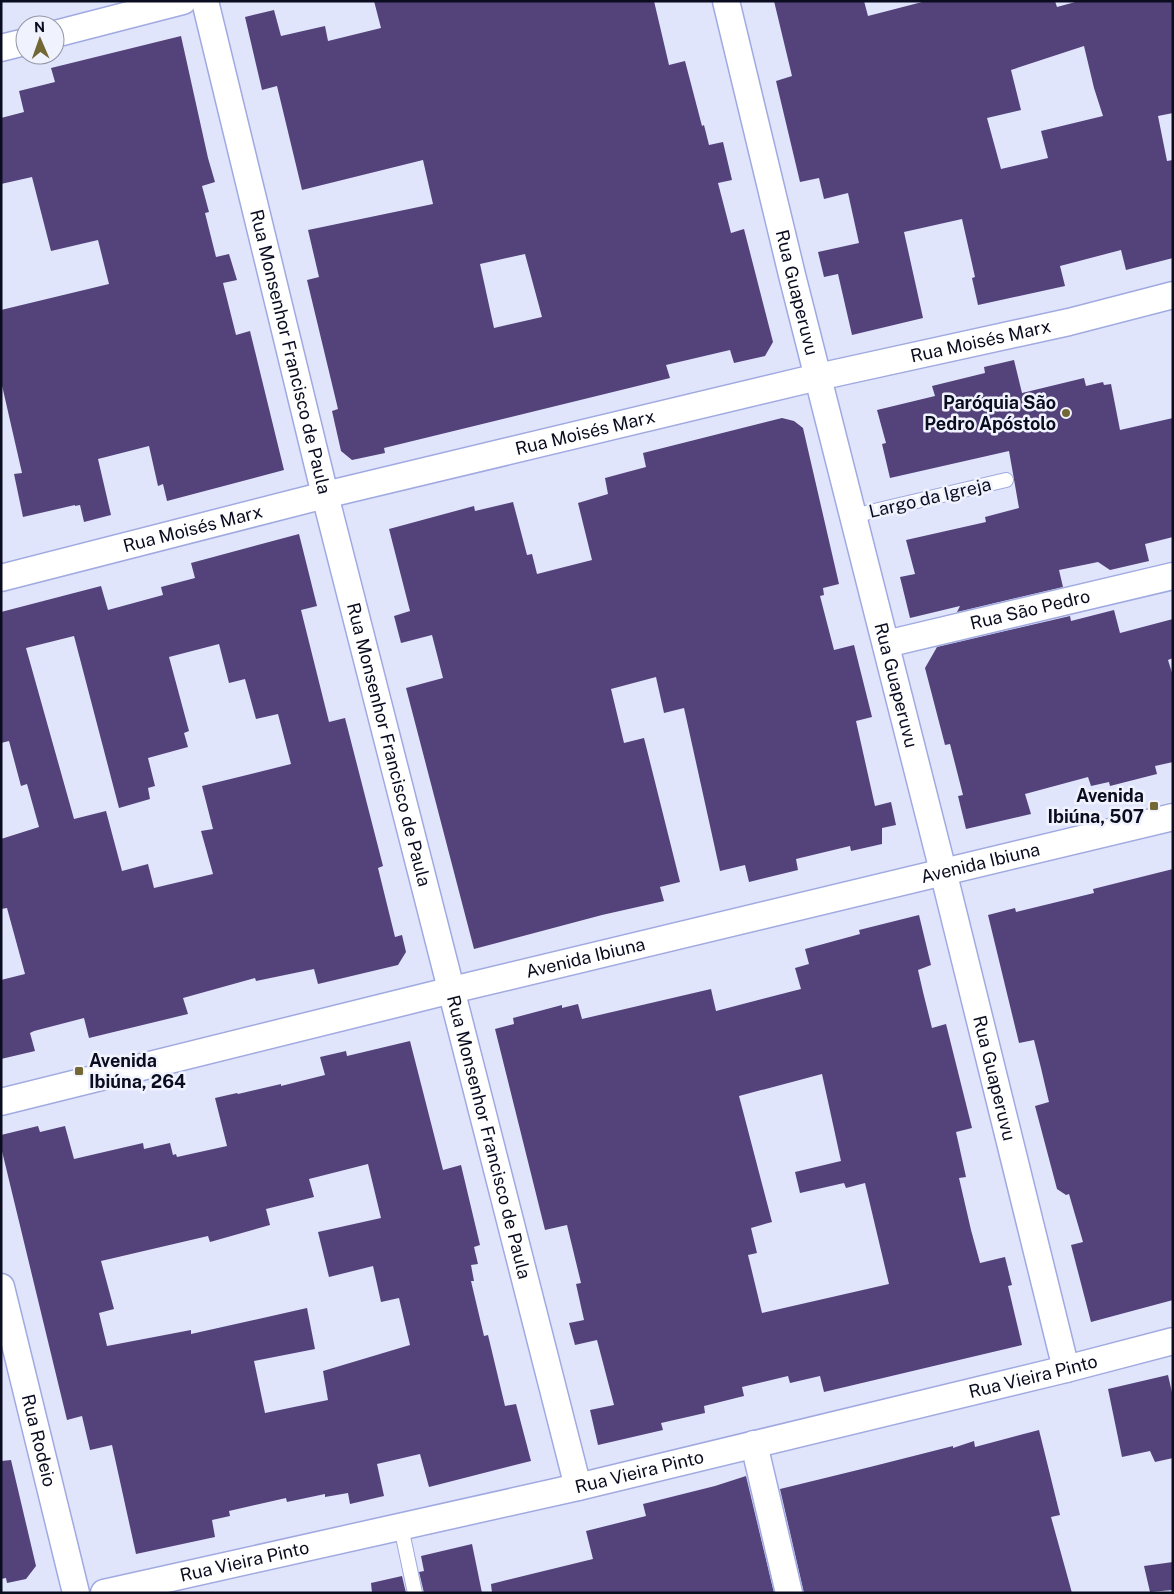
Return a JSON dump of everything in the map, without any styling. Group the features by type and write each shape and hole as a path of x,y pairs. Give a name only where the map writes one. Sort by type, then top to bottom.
{"street":[{"path":"65,31 183,1"},
{"name":"Rua Monsenhor Francisco de Paula","path":"205,1 324,496 578,1486"},
{"name":"Rua Guaperuvu","path":"726,1 1066,1369"},
{"path":"1,48 15,44"},
{"name":"Rua Moisés Marx","path":"1,578 324,496 818,377 1069,322 1173,295"},
{"name":"Rua São Pedro","path":"886,644 1173,576"},
{"name":"Avenida Ibiuna","path":"1,1102 452,990 1173,817"},
{"name":"Rua Rodeio","path":"1,1287 76,1593"},
{"name":"Rua Vieira Pinto","path":"104,1593 578,1486 1066,1369 1173,1341"},
{"path":"754,1444 789,1593"}],"lane":[{"name":"Largo da Igreja","path":"853,516 1006,480"},
{"path":"401,1527 415,1593"}],"building":[{"path":"374,1 654,1 669,65 685,61 702,126 704,125 709,145 723,142 732,180 718,183 731,233 744,229 773,342 765,356 734,363 730,350 666,365 670,378 384,448 385,453 352,460 341,451 332,411 338,409 307,280 319,277 308,230 433,204 423,160 302,190 277,86 262,90 245,17 274,10 281,36 325,26 328,41 381,28","holes":["525,254 542,317 494,328 480,264"]},
{"path":"774,1 864,1 868,16 926,1 1055,1 1057,7 1079,1 1173,1 1173,113 1158,116 1167,161 1173,160 1173,258 1126,270 1121,250 1060,266 1065,286 978,305 972,278 975,277 962,219 904,232 923,318 852,335 838,274 824,277 818,252 859,243 848,193 824,199 819,178 800,182 776,81 792,76","holes":["1084,46 1103,116 1041,131 1048,158 1001,169 987,118 1021,110 1011,70"]},
{"path":"181,36 215,182 202,186 209,212 205,213 216,257 229,254 237,280 223,283 236,335 250,331 284,470 167,501 163,484 158,486 149,446 98,459 111,515 84,522 80,505 75,505 23,517 14,474 22,473 1,381 1,310 109,284 98,240 51,251 32,177 1,184 1,118 24,112 19,91 55,82 51,68"},
{"path":"1014,360 1022,393 1084,378 1086,386 1103,382 1104,385 1111,384 1120,430 1173,418 1173,537 1145,544 1149,561 1110,570 1098,562 1059,570 1063,587 957,612 960,606 910,618 900,577 915,574 906,540 986,522 985,517 1019,508 1009,451 890,478 882,444 886,443 877,410 935,396 932,386 985,373 984,367"},
{"path":"782,418 794,421 803,428 839,584 823,588 824,595 820,596 834,650 854,645 872,717 856,721 875,806 891,802 896,825 882,828 882,844 851,851 850,846 796,859 798,870 749,882 745,865 720,871 684,708 664,713 656,677 611,689 624,743 644,738 680,882 660,887 664,901 602,915 474,949 406,688 443,678 432,635 401,643 394,616 410,611 389,529 474,506 475,511 513,502 527,555 532,554 537,574 592,560 578,503 608,494 605,478 646,467 643,453"},
{"path":"299,534 317,606 301,610 329,722 345,718 383,866 378,868 395,937 402,935 406,952 398,965 318,984 314,969 256,981 255,978 183,998 188,1014 89,1038 84,1018 34,1031 30,1033 35,1051 1,1059 1,980 25,974 7,908 1,909 1,839 39,827 27,784 21,786 9,741 1,743 1,612 101,586 108,610 163,595 161,587 195,578 191,563","holes":["74,636 119,808 150,799 148,788 155,786 148,758 188,747 184,733 189,731 169,657 219,644 229,683 245,679 256,719 278,714 291,764 202,786 213,829 201,831 213,874 154,888 148,864 122,871 106,811 74,819 26,648"]},
{"path":"1114,610 1120,633 1173,619 1173,658 1168,660 1173,676 1173,762 1155,766 1157,774 1110,786 1109,782 1091,786 1088,777 1025,794 1031,814 966,829 958,796 963,795 950,744 945,745 925,668 937,647 1070,616 1071,621"},
{"path":"1173,869 1173,1300 1091,1322 1071,1245 1083,1242 1069,1194 1066,1195 1057,1189 1035,1106 1049,1102 1034,1040 1019,1043 988,915 1015,908 1016,912 1094,893 1093,889"},
{"path":"919,915 931,965 918,970 923,992 932,1028 946,1024 972,1128 956,1132 966,1177 959,1178 971,1230 980,1263 1005,1257 1012,1285 1008,1286 1022,1345 824,1392 820,1376 790,1383 788,1376 742,1387 744,1396 704,1406 705,1413 661,1423 663,1430 598,1445 590,1410 614,1405 597,1340 575,1345 569,1323 584,1320 576,1284 581,1283 567,1225 545,1230 495,1029 514,1024 513,1018 562,1005 562,1008 578,1004 582,1019 711,989 716,1011 801,989 795,968 809,964 805,949 860,934 859,930","holes":["822,1074 841,1161 795,1172 800,1193 844,1183 846,1188 865,1183 889,1284 762,1313 748,1255 757,1253 751,1228 772,1222 739,1096"]},
{"path":"410,1041 443,1170 461,1165 480,1245 474,1247 478,1264 471,1265 474,1281 471,1281 484,1336 488,1335 505,1406 516,1404 531,1461 429,1487 420,1454 377,1464 384,1496 350,1504 348,1493 325,1497 325,1494 287,1502 286,1498 229,1511 230,1516 212,1520 215,1537 136,1554 112,1445 90,1450 82,1416 67,1420 1,1147 1,1135 38,1126 40,1132 65,1126 74,1159 143,1143 144,1149 170,1143 173,1155 176,1154 177,1157 227,1146 215,1098 281,1084 281,1086 325,1075 320,1057 346,1051 347,1056","holes":["368,1164 381,1218 318,1232 329,1277 373,1266 381,1302 399,1298 410,1345 323,1371 328,1400 265,1413 254,1361 315,1349 307,1308 191,1334 191,1330 107,1346 99,1313 114,1309 101,1261 208,1236 210,1242 270,1225 266,1209 314,1197 309,1179"]},
{"path":"1168,1375 1173,1397 1173,1458 1155,1462 1150,1451 1122,1457 1108,1389"},
{"path":"1039,1430 1060,1515 1051,1517 1072,1593 804,1593 780,1489 953,1446 953,1448 974,1441 975,1447"},
{"path":"11,1460 36,1566 26,1579 7,1583 6,1578 1,1579 1,1461"},
{"path":"746,1476 774,1593 492,1593 491,1584 593,1559 586,1531 646,1516 643,1504 715,1486"},
{"path":"472,1544 482,1593 424,1593 419,1572 424,1571 421,1556"},
{"path":"1173,1562 1173,1590 1150,1592 1144,1566"},
{"path":"402,1576 406,1593 372,1593 371,1583"}],"place":[{"name":"Paróquia São Pedro Apóstolo","path":"1066,413"},
{"name":"Avenida Ibiúna, 507","path":"1154,806"},
{"name":"Avenida Ibiúna, 264","path":"79,1071"}]}
